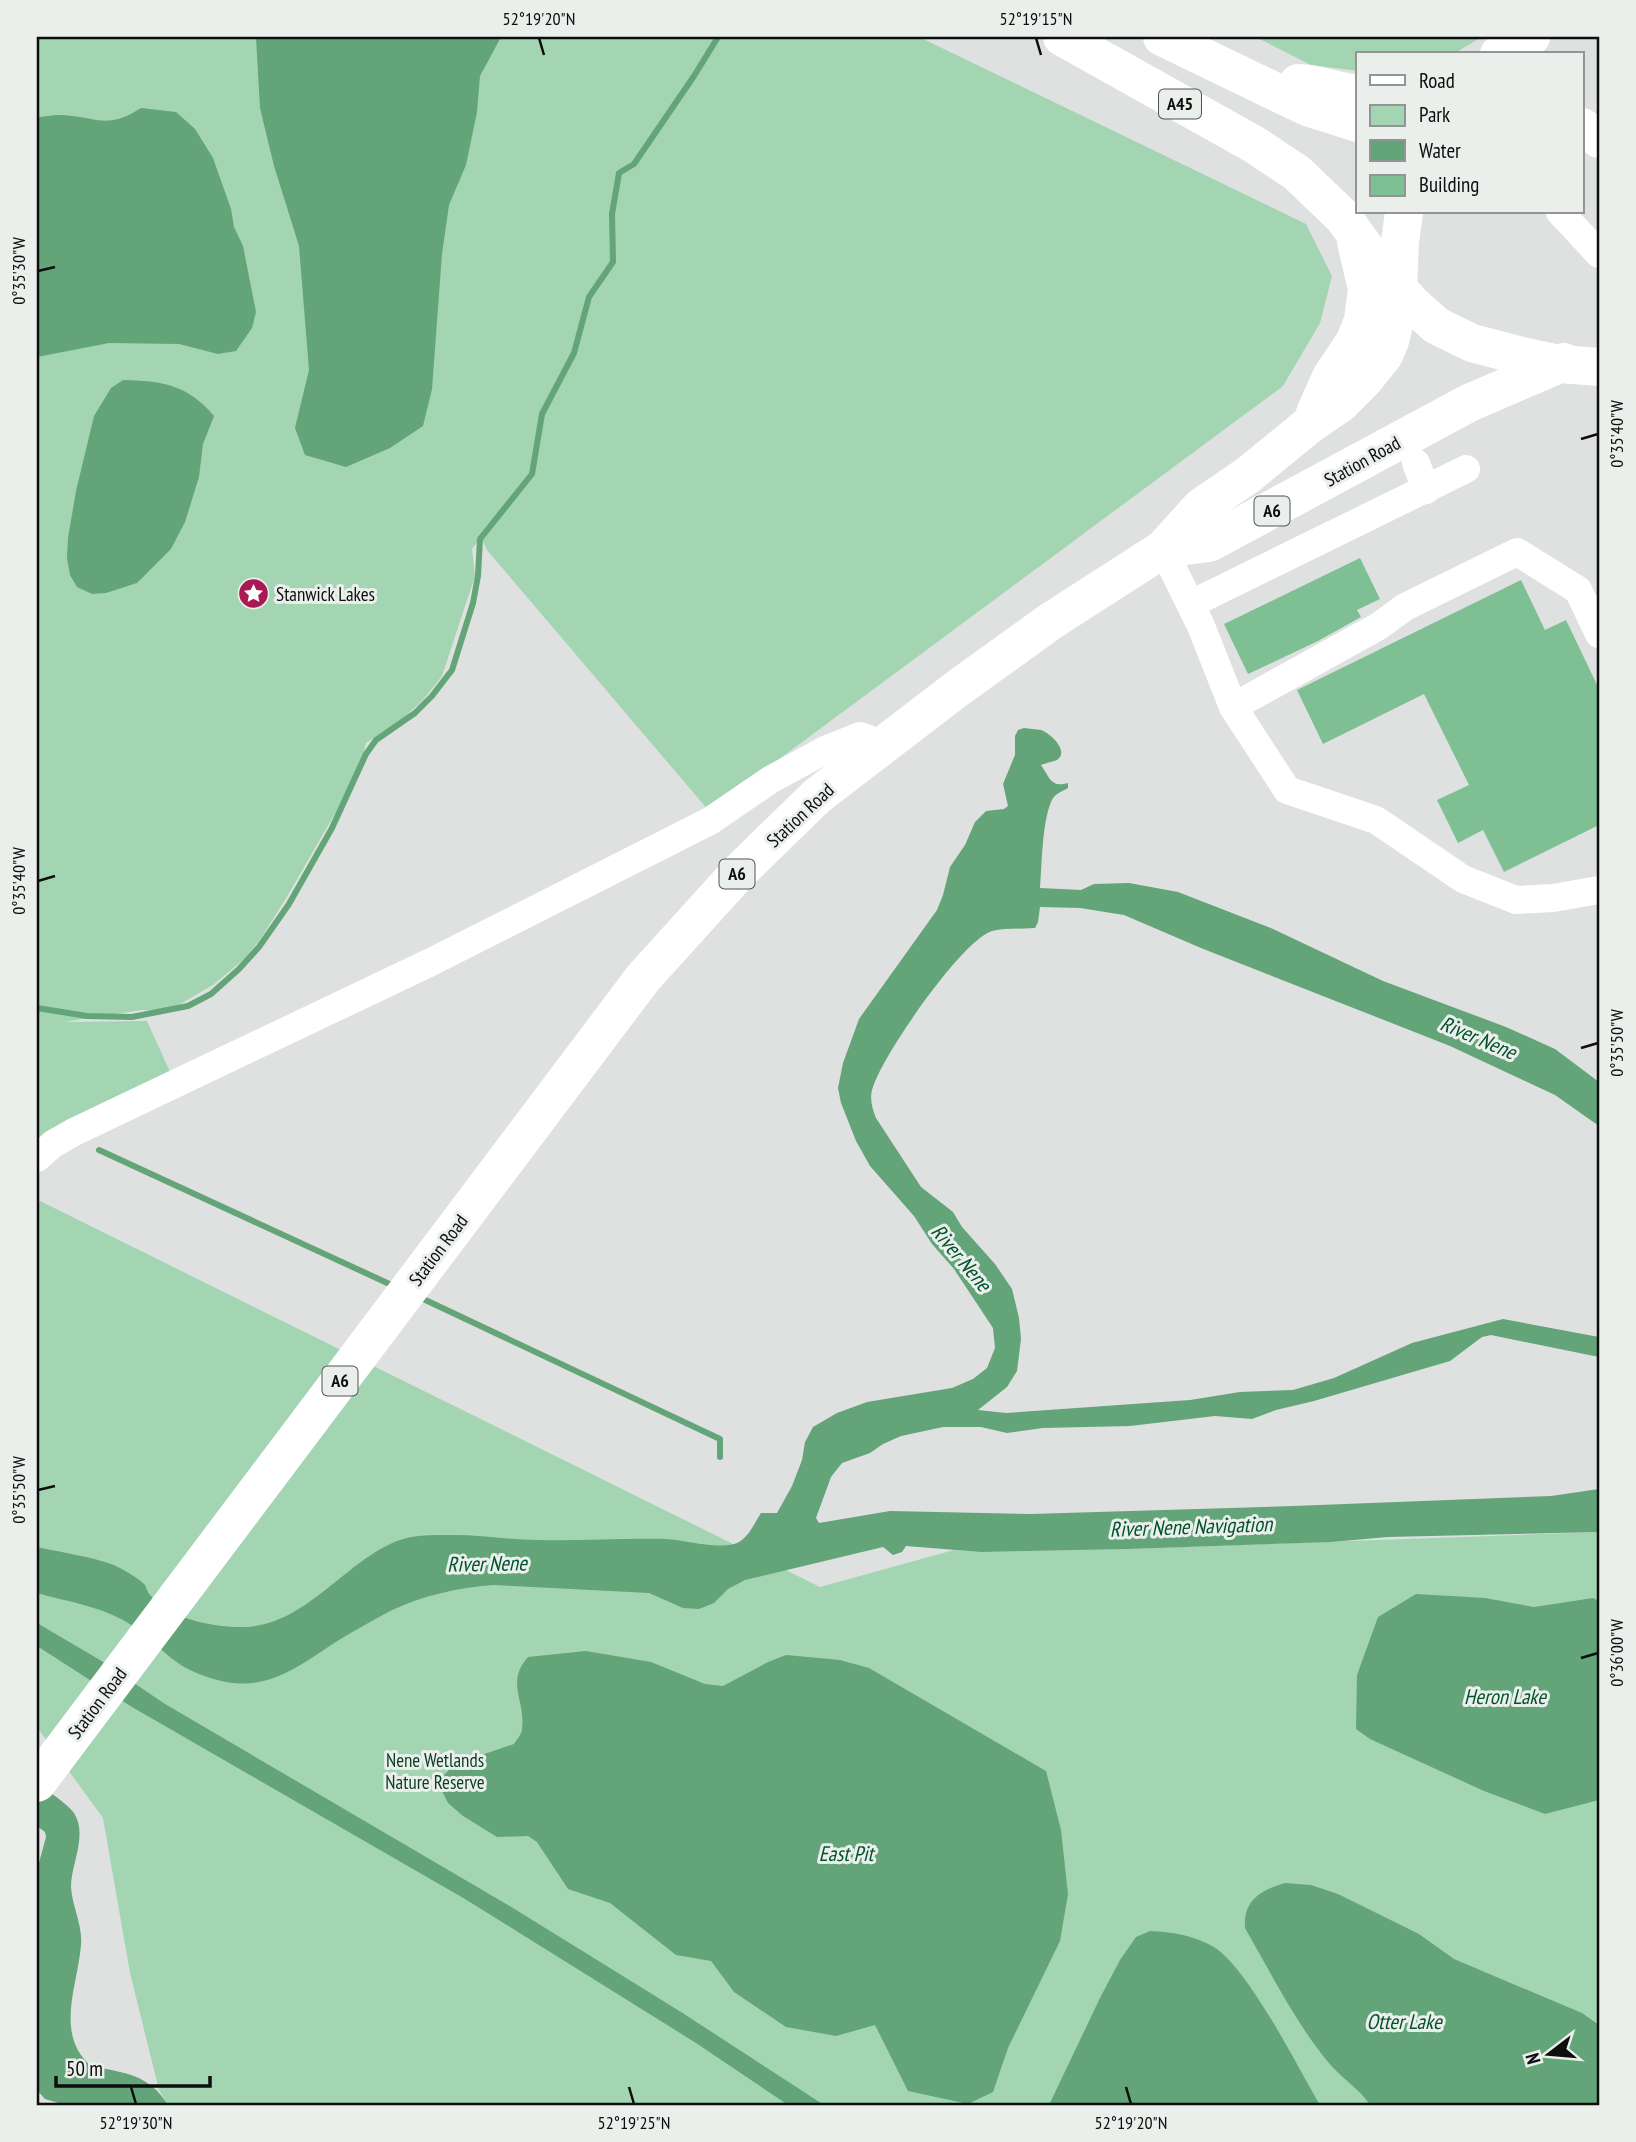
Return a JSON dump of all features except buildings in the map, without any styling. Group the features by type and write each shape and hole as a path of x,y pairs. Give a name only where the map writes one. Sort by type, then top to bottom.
{"highway":[{"name":"A45","path":"1062,37 1255,145 1297,173 1352,226 1380,267 1398,287"},
{"path":"1162,37 1307,107 1356,122"},
{"path":"1261,83 1311,83 1343,93 1356,94"},
{"path":"1584,128 1599,139"},
{"name":"Station Road","path":"37,1783 643,978 739,872 817,796 1051,621 1163,549 1201,508 1341,403 1363,381 1384,355 1391,341 1398,313 1400,242 1404,214"},
{"name":"A6","path":"1309,425 1331,377 1355,341 1363,320 1367,289 1352,226"},
{"path":"1398,287 1437,326 1455,335 1497,350 1590,362"},
{"name":"Station Road","path":"1163,549 1209,543 1469,403 1590,362"}],"street":[{"path":"1562,214 1599,254"},
{"path":"1416,463 1426,490"},
{"path":"1191,604 1466,469"},
{"path":"1163,549 1191,604 1233,707 1287,790 1376,820 1462,879 1516,900 1553,898 1599,890"},
{"path":"1233,707 1379,626 1405,607 1517,552 1578,590 1599,634"},
{"name":"Station Road","path":"37,1158 53,1144 74,1132 429,963 710,821 770,780 825,750 860,736 869,739 877,750"}],"green space":[{"path":"37,37 919,37 1306,224 1332,276 1320,323 1283,386 709,811 487,550 481,537 472,549 475,576 442,676 423,700 401,720 366,743 359,772 285,900 259,941 243,960 213,985 168,1011 142,1010 64,1022 147,1021 171,1074 37,1141"},
{"path":"1256,37 1482,37 1456,52 1356,52 1356,71 1311,65"},
{"name":"Nene Wetlands Nature Reserve","path":"40,1201 820,1587 954,1550 981,1552 1128,1549 1599,1532 1599,2105 168,2105 159,2090 130,1973 103,1818 37,1727 37,1204"}],"water":[{"path":"256,37 501,37 480,76 477,112 466,165 449,205 442,254 432,389 423,426 390,448 346,467 305,455 295,428 309,370 299,246 274,166 260,108"},
{"path":"141,108 176,112 195,129 213,158 231,209 234,227 243,246 256,312 252,328 236,351 218,354 179,344 109,343 37,357 37,117 60,115 109,121"},
{"path":"123,380 173,386 194,397 214,416 203,444 199,477 185,522 171,549 137,583 106,593 92,594 77,587 70,575 68,538 94,416 111,388"},
{"path":"1018,730 1041,730 1057,743 1060,756 1057,760 1041,765 1054,783 1068,783 1068,788 1052,799 1048,811 1040,888 1081,890 1094,884 1129,883 1178,892 1273,929 1383,981 1506,1027 1555,1049 1599,1082 1599,1126 1555,1095 1450,1046 1124,915 1080,908 1040,907 1035,928 992,931 978,939 943,976 891,1051 871,1095 876,1118 921,1187 953,1212 1012,1289 1021,1339 1017,1371 1007,1387 978,1410 1006,1413 1190,1400 1240,1392 1293,1390 1334,1378 1412,1343 1503,1319 1599,1337 1599,1357 1491,1335 1482,1337 1450,1361 1252,1419 1215,1416 1130,1426 1043,1428 1007,1433 981,1427 943,1427 901,1436 870,1453 842,1463 831,1477 816,1518 819,1523 890,1511 1031,1514 1293,1506 1551,1496 1599,1489 1599,1532 981,1552 906,1546 902,1552 893,1555 883,1547 745,1580 728,1589 714,1603 699,1609 683,1608 649,1593 480,1586 441,1593 403,1605 355,1630 292,1670 264,1681 249,1683 226,1682 197,1673 178,1663 138,1630 113,1615 37,1593 37,1547 114,1565 139,1579 149,1594 168,1610 214,1625 237,1627 261,1625 282,1618 302,1607 377,1551 411,1537 454,1535 538,1540 665,1539 708,1545 734,1544 746,1536 761,1513 777,1513 792,1486 802,1460 805,1442 813,1427 837,1413 867,1402 952,1388 973,1379 987,1368 995,1348 993,1328 954,1269 932,1244 914,1216 870,1166 856,1141 838,1088 843,1063 859,1019 937,910 950,867 965,845 975,822 986,811 1008,806 1003,784 1015,755 1015,736"},
{"name":"Heron Lake","path":"1416,1594 1485,1598 1534,1607 1593,1598 1599,1601 1599,1800 1545,1814 1484,1791 1370,1739 1356,1729 1357,1675 1378,1617"},
{"path":"37,1623 100,1660 165,1704 513,1908 824,2105 788,2105 696,2043 465,1899 132,1707 37,1646"},
{"name":"East Pit","path":"586,1651 651,1662 705,1684 723,1686 786,1655 840,1660 869,1668 1046,1771 1061,1830 1068,1894 1060,1941 1008,2048 993,2092 968,2104 908,2091 875,2025 836,2036 786,2027 734,1992 711,1961 676,1955 610,1903 568,1889 537,1842 528,1836 497,1837 463,1816 448,1803 442,1791 444,1775 455,1764 514,1744 520,1735 522,1719 517,1684 521,1666 528,1657"},
{"path":"37,1782 71,1809 78,1822 79,1840 71,1887 81,1938 71,2008 73,2039 91,2066 135,2076 153,2087 168,2105 65,2105 45,2099 37,2090 37,1870 46,1837 45,1832 37,1826"},
{"name":"Otter Lake","path":"1285,1883 1311,1885 1338,1894 1419,1934 1454,1959 1582,2013 1599,2025 1599,2105 1370,2105 1316,2047 1245,1928 1250,1903 1268,1889"},
{"path":"1150,1931 1197,1939 1226,1957 1256,1995 1320,2105 1049,2105 1120,1960 1136,1937"}],"waterway":[{"path":"37,1008 87,1016 132,1017 188,1006 211,994 259,947 289,904 332,828 366,754 376,740 415,713 452,670 473,603 480,539 532,474 542,414 574,353 589,297 613,262 612,214 619,173 634,164 718,37"},
{"path":"99,1150 396,1287"},
{"path":"419,1297 720,1439 720,1457"}],"place":[{"name":"Stanwick Lakes","path":"253,594"}],"water label":[{"name":"River Nene","path":"1478,1038"},
{"name":"River Nene","path":"961,1258"},
{"name":"River Nene Navigation","path":"1191,1527"},
{"name":"River Nene","path":"487,1564"}]}
